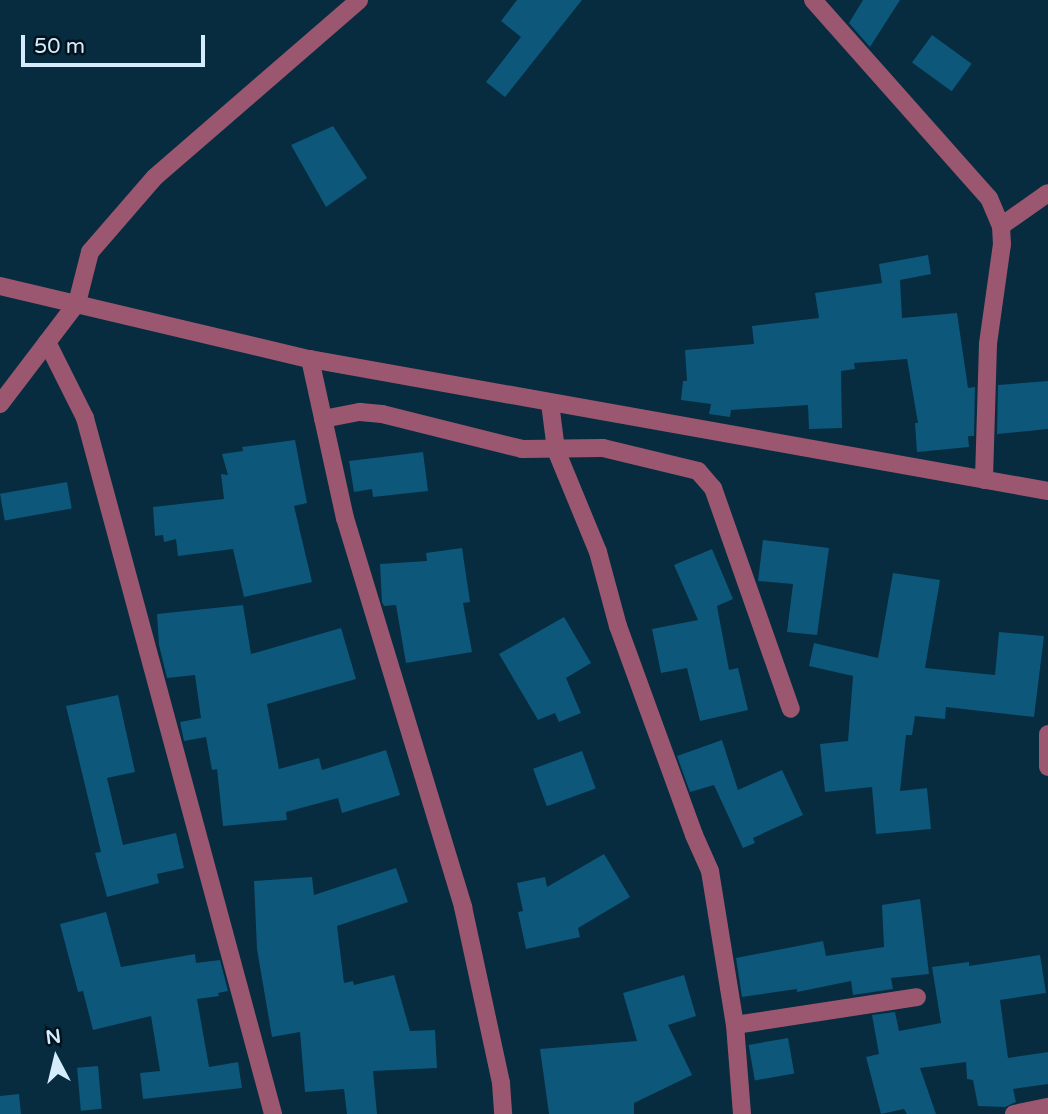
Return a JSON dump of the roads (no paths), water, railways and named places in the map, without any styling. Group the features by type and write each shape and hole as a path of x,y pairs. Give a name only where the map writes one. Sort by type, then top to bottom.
{"street":[{"path":"0,404 77,303 90,252 155,177 359,0"},
{"path":"813,0 989,198 1000,226 1002,244 988,344 984,480"},
{"path":"1000,226 1048,193"},
{"path":"0,286 310,359 1048,491"},
{"path":"47,342 85,418 273,1114"},
{"path":"310,359 345,517 463,907 501,1083 503,1114"},
{"path":"551,403 556,450 598,552 618,626 694,835 710,871 735,1025 742,1114"},
{"path":"323,419 360,412 382,414 522,449 603,448 698,471 713,488 791,709"},
{"path":"1048,734 1048,767"},
{"path":"735,1025 917,997"},
{"path":"1014,1114 1048,1107"}]}
